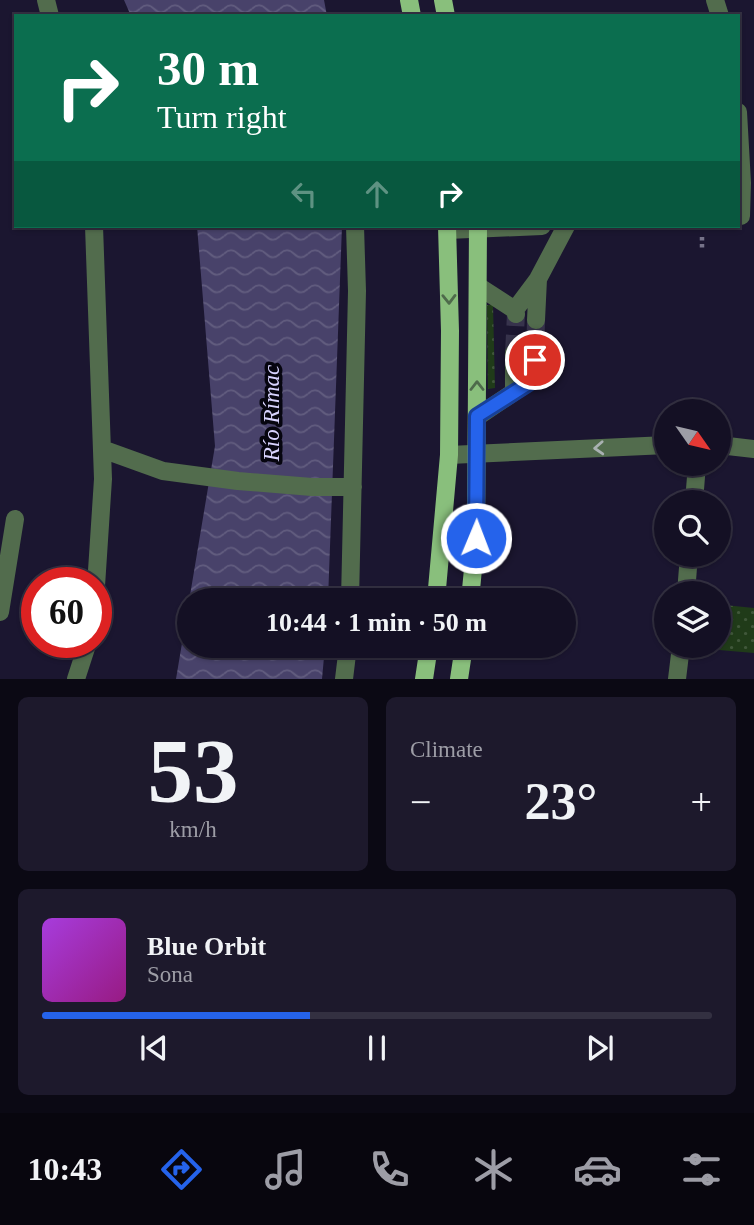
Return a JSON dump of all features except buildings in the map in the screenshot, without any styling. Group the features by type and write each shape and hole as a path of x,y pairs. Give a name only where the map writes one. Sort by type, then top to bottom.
{"main road":[{"path":"437,588 449,455 447,228"},
{"path":"471,588 476,538 478,228"},
{"path":"424,679 427,658"},
{"path":"459,679 462,658"}],"street":[{"path":"740,148 745,216"},
{"path":"94,228 103,479 97,567"},
{"path":"350,588 357,291 355,228"},
{"path":"478,286 515,312 538,279 565,228"},
{"path":"536,320 538,279"},
{"path":"514,353 514,392"},
{"path":"477,416 529,383 535,360"},
{"path":"449,455 654,446"},
{"path":"732,446 754,449"},
{"path":"102,449 163,471 237,481 312,487 353,487"},
{"path":"0,612 15,519"},
{"path":"76,679 83,658"},
{"path":"344,679 347,658"},
{"path":"677,679 680,658"}],"path":[{"path":"702,237 702,250"}],"green space":[{"path":"487,305 493,305 495,388 488,389"},
{"path":"731,606 754,608 754,653 731,651"}],"water":[{"path":"124,0 324,0 327,14 130,14"},
{"name":"Río Rímac","path":"197,228 342,228 328,588 191,588 215,446"},
{"path":"180,658 324,658 322,679 176,679"}],"tunnel":[{"path":"514,353 516,314"},
{"path":"535,360 536,320"}],"route":[{"path":"476,538 477,416 529,383 535,360"}]}
